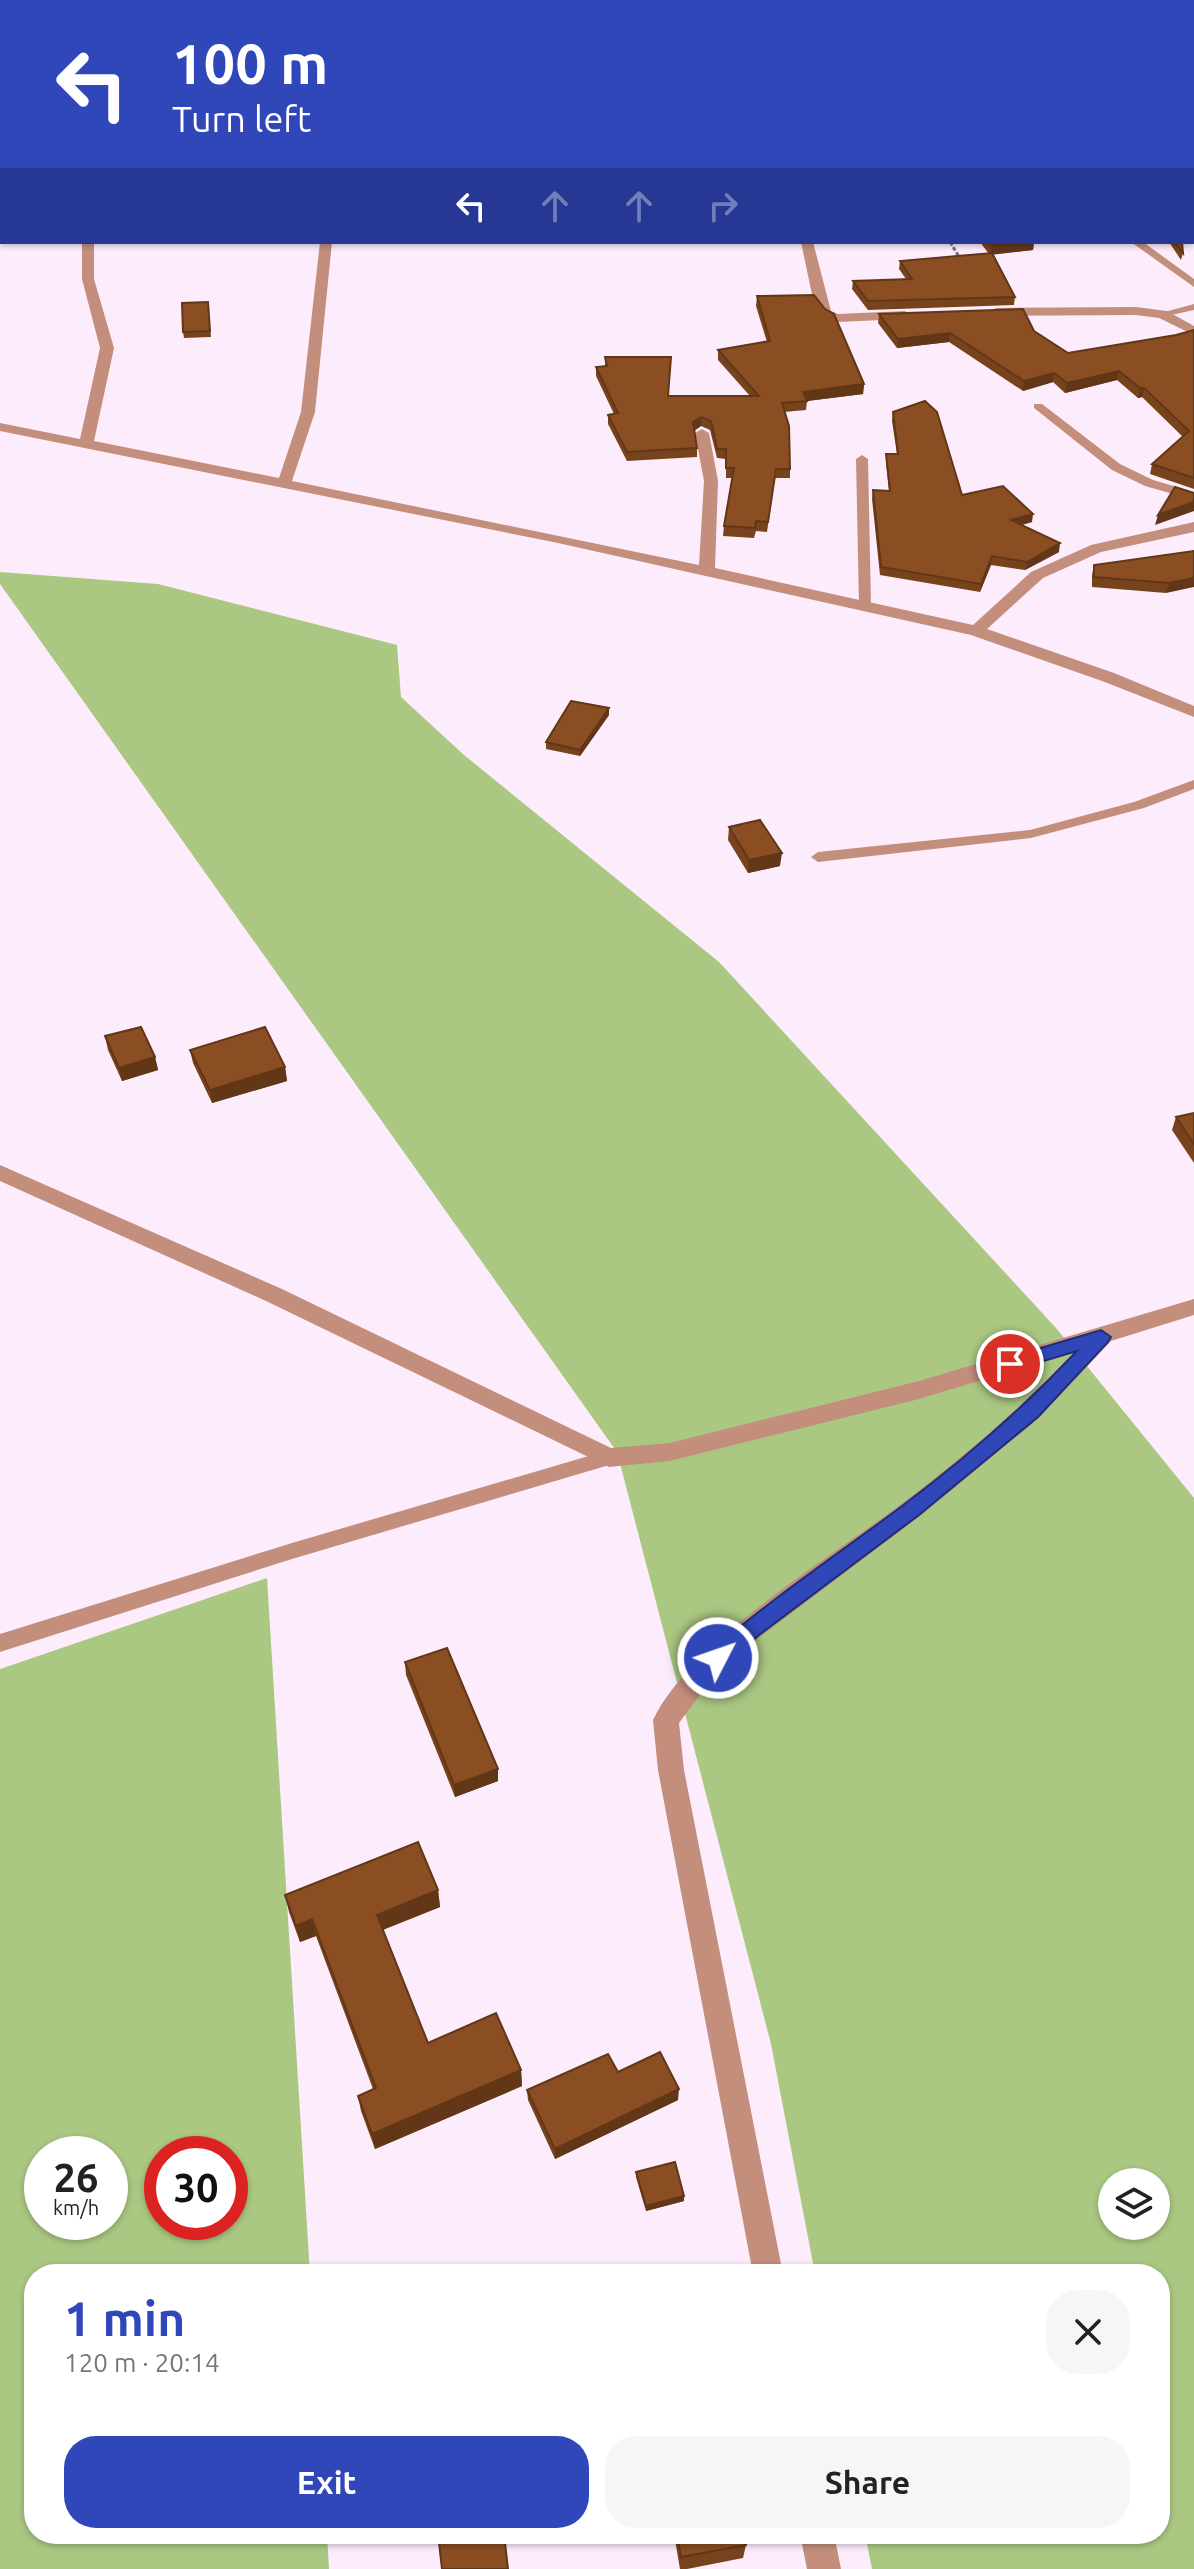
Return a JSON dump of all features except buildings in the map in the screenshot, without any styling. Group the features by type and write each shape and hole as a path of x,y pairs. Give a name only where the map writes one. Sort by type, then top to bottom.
{"street":[{"path":"86,444 107,348 88,279 88,244"},
{"path":"285,481 308,412 326,244"},
{"path":"807,244 826,314 837,318 923,314"},
{"path":"981,312 1136,311 1162,314 1194,331"},
{"path":"0,427 285,481 707,570 976,631 1108,677 1194,712"},
{"path":"702,433 711,481 707,570"},
{"path":"976,631 1037,575 1096,548 1194,527"},
{"path":"0,1172 274,1295 609,1458 670,1452 919,1390 1194,1307"},
{"path":"766,2264 671,1770 666,1720 712,1663 751,1629 912,1509 1031,1412 1101,1337"},
{"path":"819,2544 824,2569"}],"lane":[{"path":"1139,244 1194,284"},
{"path":"1162,314 1194,307"},
{"path":"1038,406 1123,472 1194,496"},
{"path":"862,459 865,605"},
{"path":"818,857 1031,834 1139,805 1194,784"},
{"path":"0,1643 292,1551 609,1458"}],"path":[{"path":"951,244 965,266"}],"green space":[{"path":"0,572 158,584 397,645 401,697 464,755 719,962 1056,1328 1194,1498 1194,2569 872,2569 867,2544 1170,2544 1170,2264 813,2264 771,2044 617,1452 0,584"},
{"path":"267,1578 309,2264 24,2264 24,2544 328,2544 329,2569 0,2569 0,1669"}],"route":[{"path":"718,1658 751,1629 912,1509 1031,1412 1101,1337 1010,1364"}]}
